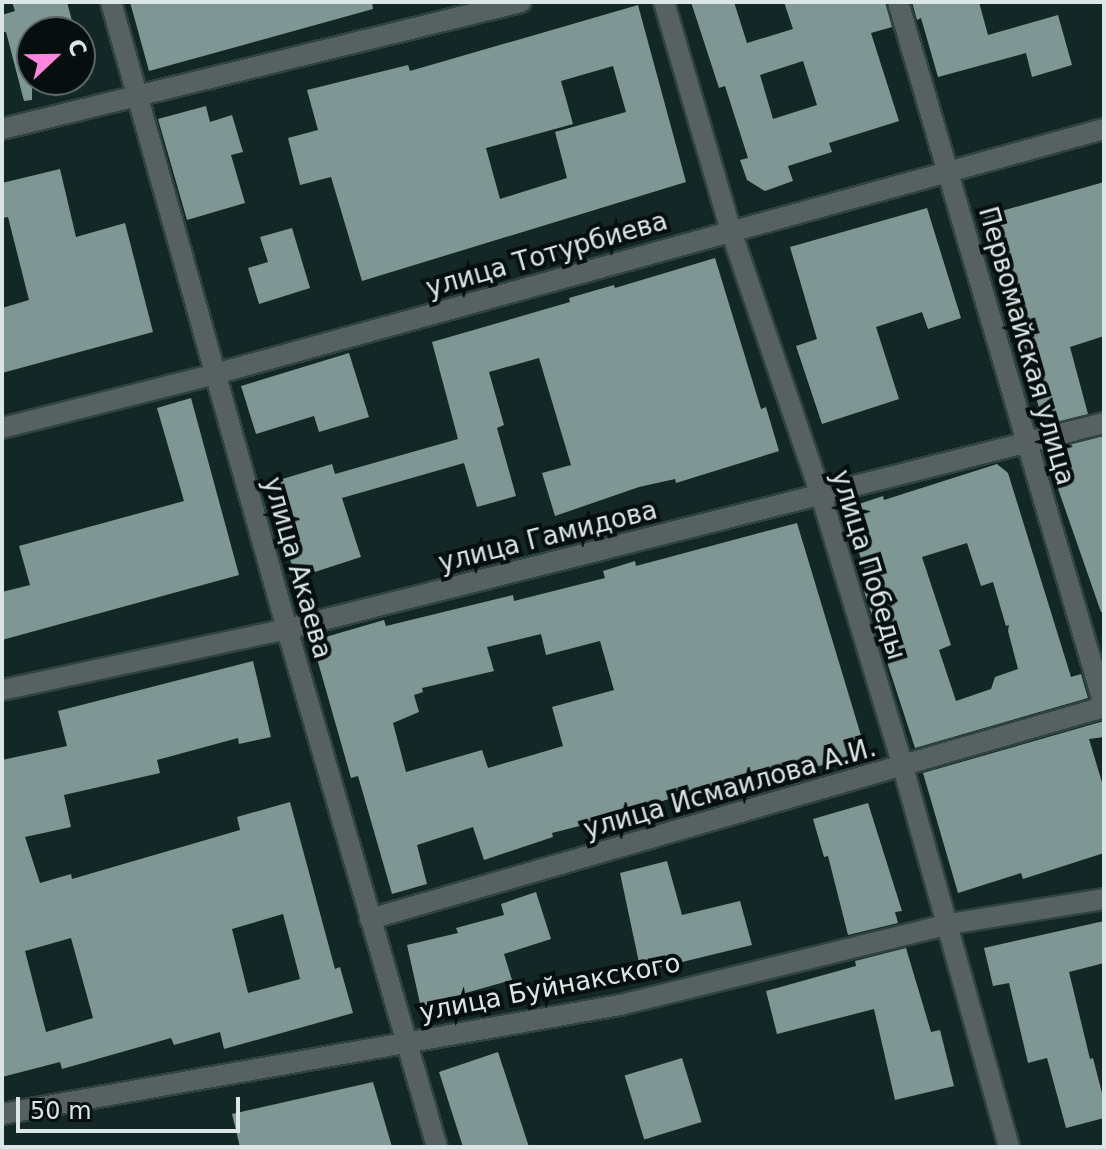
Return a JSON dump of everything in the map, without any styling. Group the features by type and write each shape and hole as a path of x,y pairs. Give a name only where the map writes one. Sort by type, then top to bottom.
{"street":[{"name":"улица Акаева","path":"111,2 287,629 437,1147"},
{"path":"2,129 521,2"},
{"name":"улица Победы","path":"664,2 731,231 821,495 903,767 1009,1147"},
{"name":"Первомайская улица","path":"898,2 1104,706"},
{"name":"улица Тотурбиева","path":"2,428 215,374 1104,129"},
{"name":"улица Гамидова","path":"2,690 287,629 1104,423"},
{"name":"улица Исмаилова А.И.","path":"370,919 903,767 1104,706"},
{"name":"улица Буйнакского","path":"2,1114 620,1005 949,924 1104,899"}],"building":[{"path":"12,2 67,2 71,16 16,16 16,70 6,32 2,32 2,15 15,11"},
{"path":"130,2 372,2 373,9 149,71"},
{"path":"691,2 734,2 747,43 793,29 784,2 885,2 892,27 871,33 899,121 829,143 832,152 788,166 793,181 765,191 747,180 740,160 748,158 725,86 719,88","holes":["803,61 817,105 773,119 760,75"]},
{"path":"912,2 979,2 988,35 1058,15 1072,65 1032,77 1026,53 938,77 921,18 917,20"},
{"path":"638,5 686,182 362,281 331,177 300,185 288,138 318,130 307,90 408,65 410,71","holes":["613,66 626,112 555,132 567,178 500,199 486,148 573,124 561,81"]},
{"path":"206,106 210,122 232,115 243,152 231,155 245,203 187,220 158,119"},
{"path":"60,169 76,237 125,223 153,332 2,373 2,308 29,300 8,217 2,218 2,183"},
{"path":"1104,182 1104,336 1070,347 1088,414 1044,425 984,216"},
{"path":"927,208 961,318 928,329 922,312 876,327 899,399 822,424 796,346 817,339 790,247"},
{"path":"292,228 310,288 259,304 248,268 268,262 260,237"},
{"path":"715,258 761,409 766,407 779,451 676,483 675,479 639,487 555,516 542,473 571,465 539,358 489,372 504,425 497,428 516,496 477,507 464,463 342,498 361,557 296,578 266,484 332,464 335,474 458,439 432,342 570,302 569,298 614,285 615,288"},
{"path":"349,353 369,417 319,432 314,416 256,434 241,386"},
{"path":"191,398 239,575 2,640 2,592 30,585 19,546 184,501 157,408"},
{"path":"1104,436 1104,612 1101,612 1055,480 1049,450"},
{"path":"997,464 1008,473 1071,677 1081,674 1088,698 915,748 863,588 870,585 844,509 883,496 884,500","holes":["967,543 981,586 993,582 1006,626 1009,625 1018,669 995,677 991,689 956,701 939,650 951,645 922,557"]},
{"path":"797,523 866,752 733,792 729,780 656,803 657,806 552,833 553,837 484,860 473,827 417,845 427,884 392,894 358,776 351,778 312,641 384,620 386,626 513,595 514,601 605,578 603,571 635,561 636,566","holes":["541,634 546,655 600,641 614,690 552,707 563,746 488,768 482,750 406,772 393,723 419,712 414,695 423,692 422,688 494,671 487,647"]},
{"path":"253,661 271,737 239,744 238,738 157,760 160,773 64,795 71,827 25,837 40,883 71,874 72,879 240,830 237,817 290,802 335,969 340,967 353,1013 224,1049 220,1032 174,1045 171,1038 62,1069 60,1062 2,1077 2,760 67,746 58,711","holes":["283,914 300,979 248,993 232,929","71,938 93,1018 46,1032 25,951"]},
{"path":"1104,721 1104,737 1089,739 1104,789 1104,853 1023,879 1021,873 958,893 923,773"},
{"path":"868,803 902,911 895,912 898,923 848,935 828,856 824,857 813,819"},
{"path":"667,861 682,915 740,901 752,945 641,972 620,873"},
{"path":"536,892 551,939 504,954 512,980 462,994 462,998 421,1008 407,945 458,933 456,928 504,915 501,904"},
{"path":"1104,921 1104,963 1069,972 1090,1059 1093,1058 1104,1101 1104,1118 1066,1128 1047,1058 1028,1063 1009,983 993,986 984,948"},
{"path":"906,948 931,1032 940,1030 954,1086 895,1100 874,1009 777,1034 766,991 856,966 855,961"},
{"path":"498,1052 529,1147 463,1147 439,1072"},
{"path":"682,1058 702,1122 644,1140 625,1076"},
{"path":"373,1082 392,1147 240,1147 232,1114"}]}
